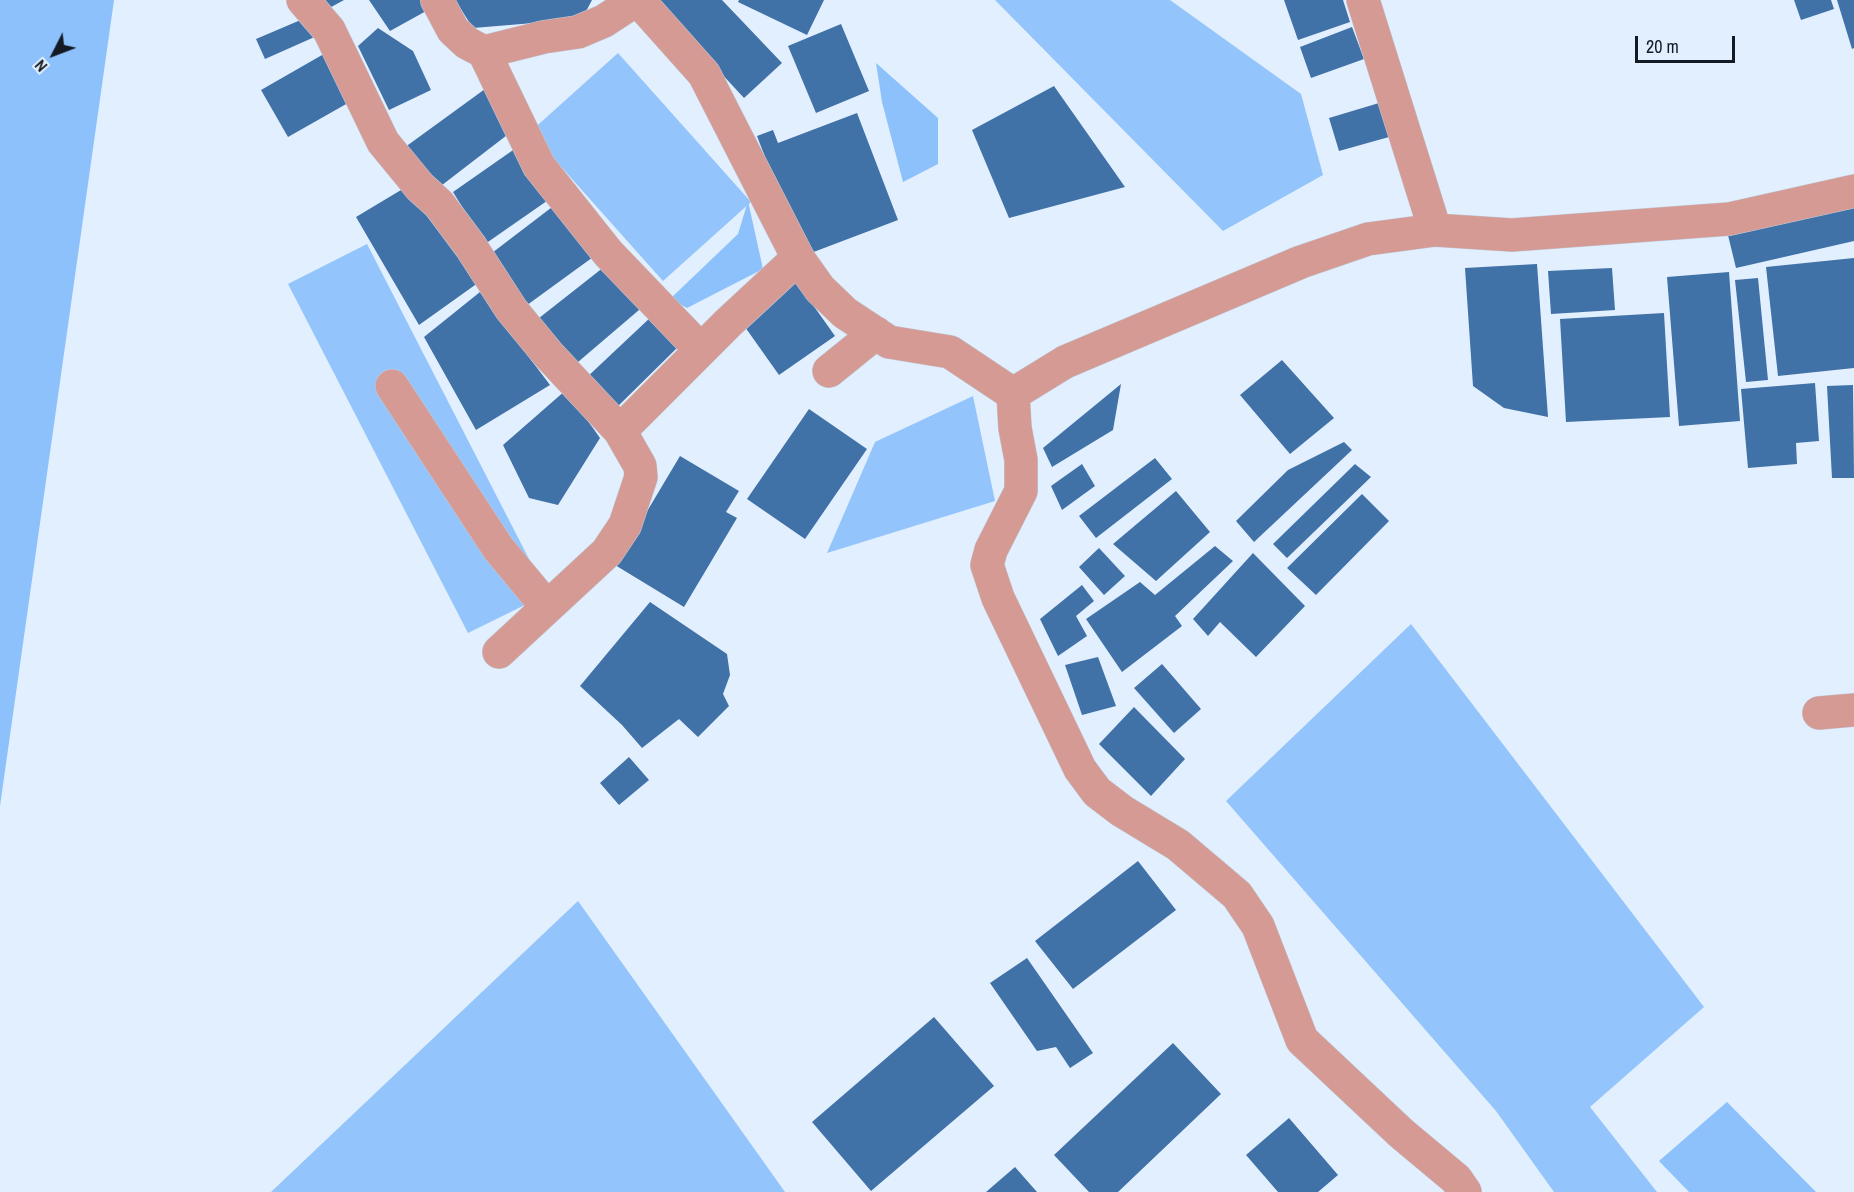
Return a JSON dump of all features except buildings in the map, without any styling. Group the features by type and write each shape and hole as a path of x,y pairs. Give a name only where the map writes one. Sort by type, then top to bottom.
{"street":[{"path":"303,0 329,30 383,142 420,187 439,204 471,247 511,309 533,336 620,431 640,466 641,477 625,525 607,552 499,652"},
{"path":"438,0 453,30 467,43 484,52 539,166 608,253 701,350"},
{"path":"484,52 544,37 578,33 604,21 637,0 704,74 798,258 820,289 845,313 889,342 950,352 1013,394"},
{"path":"1363,0 1435,230"},
{"path":"1013,394 1065,362 1301,262 1368,239 1435,230 1512,235 1730,219 1854,191"},
{"path":"620,431 798,258"},
{"path":"829,371 876,333"},
{"path":"392,386 498,548 547,607"},
{"path":"1013,394 1021,460 1021,491 991,550 987,565 998,598 1080,769 1097,792 1122,811 1178,845 1237,895 1258,926 1302,1040 1401,1133 1456,1179 1464,1192"},
{"path":"1819,714 1854,710"}],"shaded area":[{"path":"0,0 114,0 0,806"},
{"path":"995,0 1170,0 1301,94 1323,175 1223,231"},
{"path":"618,53 751,202 663,281 530,132"},
{"path":"876,63 938,118 938,164 903,182 882,102"},
{"path":"748,201 763,269 687,308 670,299 738,234"},
{"path":"367,244 547,594 468,633 288,284"},
{"path":"973,396 995,501 827,553 875,442"},
{"path":"1411,624 1704,1007 1590,1107 1657,1192 1554,1192 1496,1111 1226,801"},
{"path":"578,901 785,1192 271,1192"},
{"path":"1727,1102 1816,1192 1689,1192 1659,1161"}]}
